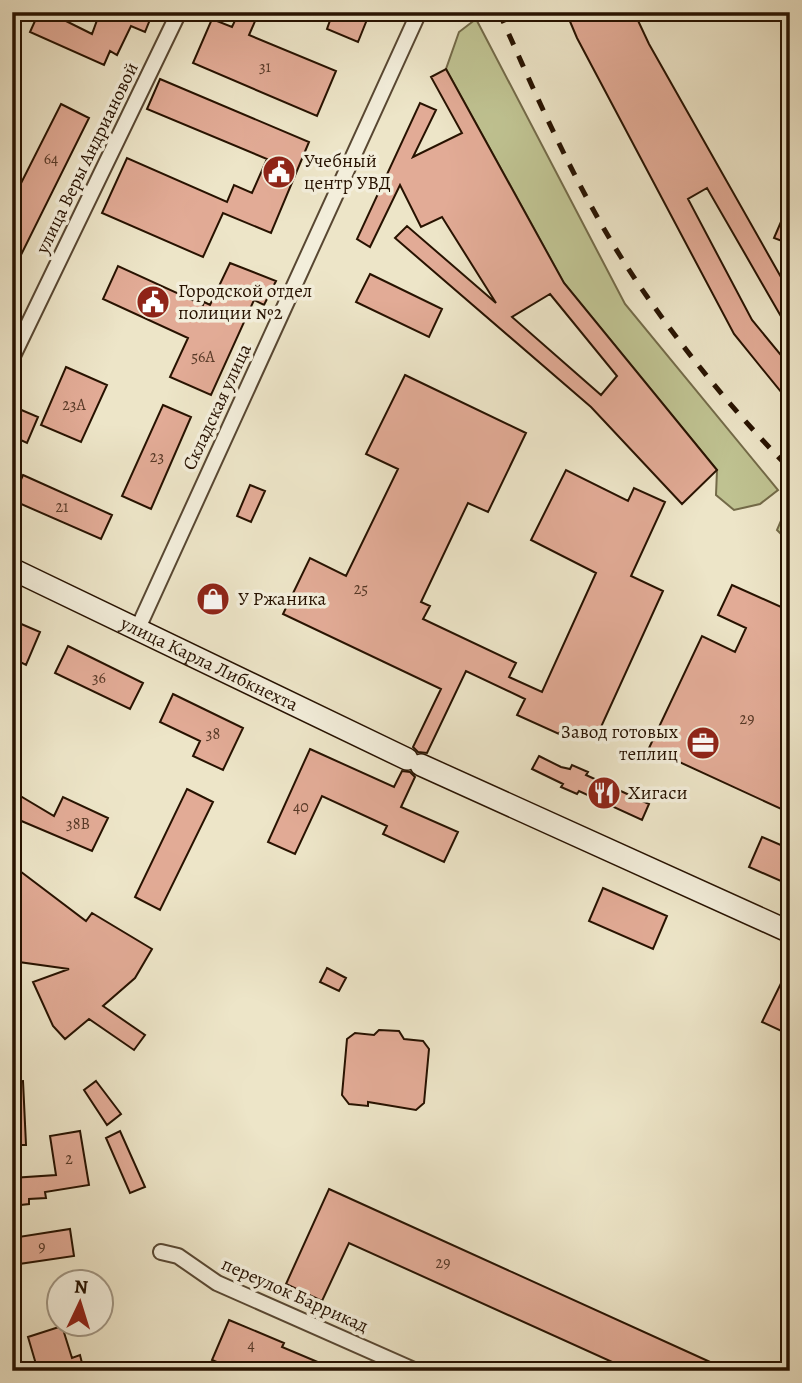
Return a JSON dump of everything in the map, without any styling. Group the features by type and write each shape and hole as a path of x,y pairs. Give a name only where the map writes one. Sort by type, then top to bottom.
{"main road":[{"name":"улица Карла Либкнехта","path":"12,569 414,762 790,932"}],"street":[{"name":"улица Веры Андриановой","path":"12,358 179,12"},
{"name":"Складская улица","path":"138,628 419,12"},
{"name":"переулок Баррикад","path":"161,1252 178,1256 218,1283 416,1371"}],"green space":[{"path":"476,19 625,304 778,490 760,504 734,510 716,495 717,470 564,283 446,69 459,32"},
{"path":"790,502 790,543 777,530"}],"building":[{"path":"39,12 48,12 92,34 100,12 153,12 145,32 131,26 117,55 110,51 104,65 30,32"},
{"path":"239,12 259,12 249,35 336,71 317,116 193,63 212,19 232,27"},
{"path":"333,12 370,12 358,42 327,29"},
{"path":"566,12 634,12 649,44 790,293 790,332 707,188 688,199 752,320 790,366 790,403 734,334 577,38"},
{"path":"446,69 564,283 717,470 682,504 591,407 395,238 407,226 496,303 442,217 421,227 400,185 370,247 357,239 420,103 436,110 413,157 462,133 431,77","holes":["550,294 617,376 601,395 512,317"]},
{"path":"160,79 309,142 271,233 223,213 203,257 102,213 127,158 227,202 234,185 252,193 267,159 147,109"},
{"path":"61,104 89,118 12,273 12,201"},
{"path":"790,201 790,244 774,238"},
{"path":"230,263 276,281 264,305 254,300 211,395 170,377 188,338 103,299 118,266 203,305 204,302 210,305"},
{"path":"370,274 442,309 429,337 356,302"},
{"path":"66,367 107,385 81,442 41,425"},
{"path":"405,375 526,433 488,512 468,503 421,602 430,606 423,619 516,663 509,677 542,692 596,573 531,540 566,470 628,501 634,488 665,502 631,576 663,591 596,738 564,724 559,734 517,715 525,699 466,671 427,753 418,752 413,747 441,689 283,614 310,558 346,576 398,469 366,454"},
{"path":"163,405 191,417 151,509 122,496"},
{"path":"12,406 38,417 27,443 12,436"},
{"path":"23,475 112,515 101,539 12,500"},
{"path":"250,485 265,491 251,522 237,516"},
{"path":"732,585 790,611 790,813 649,748 702,636 735,652 746,628 718,615"},
{"name":"У Ржаника","path":"208,586 226,594 218,613 200,605"},
{"path":"12,620 40,632 26,665 12,658"},
{"path":"68,646 143,683 130,709 55,673"},
{"path":"173,694 243,728 223,770 193,756 200,741 160,722"},
{"path":"310,749 394,787 402,771 410,772 415,777 401,807 458,832 444,862 383,834 387,826 322,796 295,854 268,842"},
{"path":"539,756 561,767 570,769 572,765 588,772 586,775 649,804 642,820 579,791 577,794 561,787 563,784 532,769"},
{"path":"187,789 213,802 160,910 135,897"},
{"path":"12,791 54,816 63,797 108,818 92,851 12,817"},
{"path":"762,837 790,849 790,885 749,867"},
{"path":"12,865 86,921 92,913 152,949 135,978 103,1006 145,1035 134,1050 89,1019 65,1039 53,1026 33,982 69,969 19,962 12,950"},
{"path":"603,888 667,916 653,949 589,921"},
{"path":"790,965 790,1035 762,1022"},
{"path":"327,968 346,978 339,991 320,982"},
{"path":"379,1030 399,1031 404,1039 423,1041 429,1049 424,1103 416,1110 368,1102 368,1106 349,1104 342,1095 347,1039 355,1033 374,1035"},
{"path":"23,1081 26,1145 12,1145 12,1082"},
{"path":"96,1081 121,1114 107,1125 84,1090"},
{"path":"80,1131 89,1185 45,1192 46,1198 29,1199 29,1204 12,1206 12,1178 56,1175 50,1136"},
{"path":"120,1131 145,1187 130,1193 106,1138"},
{"path":"329,1189 730,1371 632,1371 349,1243 322,1301 286,1284"},
{"path":"70,1229 74,1256 12,1265 12,1238"},
{"path":"229,1320 284,1343 282,1347 339,1371 238,1371 212,1360"},
{"path":"46,1331 46,1338 66,1338 72,1358 80,1355 84,1371 38,1371 28,1337"}],"railway":[{"path":"499,12 568,163 630,271 701,369 790,469"}],"place":[{"name":"Учебный центр УВД","path":"279,172"},
{"name":"Городской отдел полиции №2","path":"153,302"},
{"name":"У Ржаника","path":"213,599"},
{"name":"Завод готовых теплиц","path":"703,743"},
{"name":"Хигаси","path":"604,793"}]}
